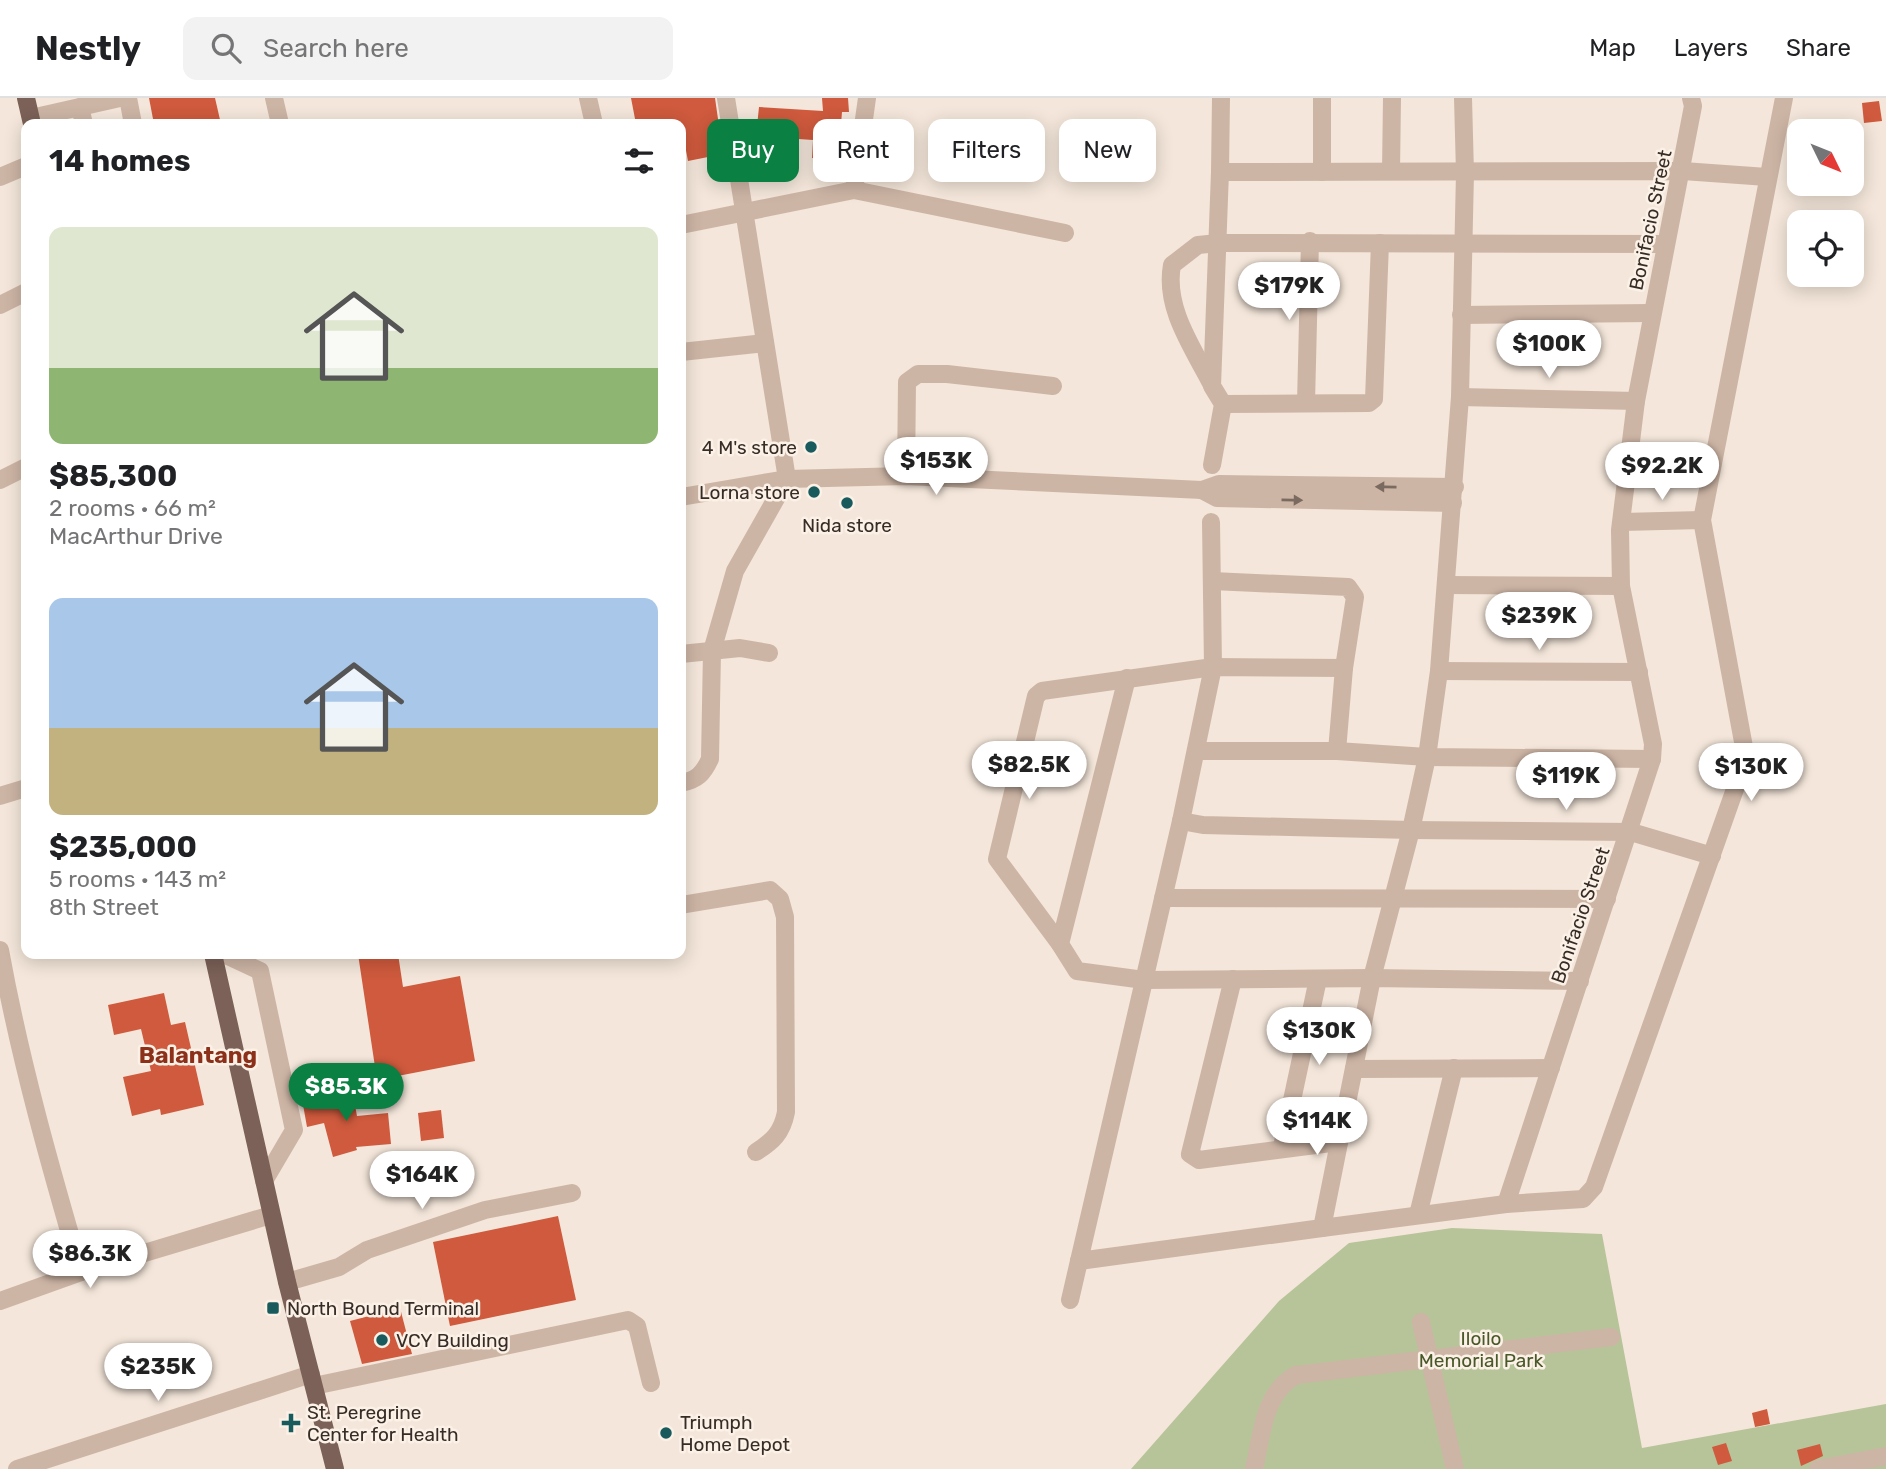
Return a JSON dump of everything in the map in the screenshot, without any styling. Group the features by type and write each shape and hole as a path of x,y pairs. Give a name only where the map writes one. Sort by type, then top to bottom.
{"main road":[{"path":"26,98 31,119"},
{"path":"214,959 271,1215 335,1469"}],"street":[{"path":"51,119 82,116 120,98"},
{"path":"128,98 132,119"},
{"path":"274,98 279,119"},
{"path":"588,98 593,119"},
{"path":"686,782 693,781 704,772 710,759 712,651 735,571 787,479 726,98"},
{"path":"854,190 867,98"},
{"path":"1212,386 1221,98"},
{"path":"1322,98 1322,172"},
{"path":"1391,171 1392,98"},
{"path":"1322,1228 1372,978 1411,830 1427,757 1439,671 1460,397 1461,245 1465,173 1463,98"},
{"name":"Bonifacio Street","path":"1506,1204 1631,832 1652,760 1653,744 1621,586 1622,522 1636,401 1665,244 1683,171 1693,106 1691,98"},
{"path":"1079,1261 1506,1204 1583,1199 1594,1187 1746,758 1702,520 1784,98"},
{"path":"0,177 21,168"},
{"path":"1220,172 1683,171 1767,177"},
{"path":"686,224 854,190 1065,233"},
{"path":"1212,466 1223,404 1176,315 1170,275 1172,265 1198,244 1310,241 1461,245 1665,244"},
{"path":"1306,403 1310,241"},
{"path":"1223,404 1369,403 1374,399 1380,243"},
{"path":"0,305 21,294"},
{"path":"1461,315 1652,313"},
{"path":"686,351 765,343"},
{"path":"906,476 907,382 919,374 947,374 1054,386"},
{"path":"1460,397 1636,401"},
{"path":"0,480 21,470"},
{"path":"686,496 787,479 906,476 1202,490 1217,498 1228,491 1454,495"},
{"path":"1622,522 1702,520"},
{"path":"1070,1300 1181,821 1213,667 1211,522"},
{"path":"1212,581 1348,587 1353,591 1355,597 1344,668 1337,751"},
{"path":"1446,585 1621,586"},
{"path":"686,654 740,648 769,653"},
{"path":"1344,668 1213,667 1042,691 1033,703 997,859 1077,971 1144,980 1372,978 1580,981"},
{"path":"1439,671 1639,672"},
{"path":"1060,944 1127,678"},
{"path":"1196,751 1337,751 1427,757 1652,760"},
{"path":"0,796 21,790"},
{"path":"1181,821 1203,825 1631,832 1712,856"},
{"path":"686,904 769,890 780,899 783,908 787,996 786,1112 783,1126 774,1141 755,1152"},
{"path":"1163,898 1607,899"},
{"path":"0,950 6,1010 81,1272"},
{"path":"235,959 260,971 293,1130 264,1181"},
{"path":"1233,979 1190,1154 1199,1160 1282,1147 1339,1142"},
{"path":"1282,1147 1318,979"},
{"path":"1354,1069 1551,1068"},
{"path":"1419,1215 1454,1069"},
{"path":"287,1282 339,1266 367,1250 485,1210 572,1193"},
{"path":"0,1301 81,1272 271,1215"},
{"path":"17,1469 312,1380 628,1320 637,1326 651,1383"},
{"path":"1421,1322 1432,1360 1455,1469"},
{"path":"1254,1469 1268,1406 1284,1382 1296,1376 1611,1337"},
{"path":"1818,1469 1886,1456"}],"green space":[{"name":"Iloilo Memorial Park","path":"1452,1228 1602,1234 1642,1448 1886,1404 1886,1469 1131,1469 1279,1301 1349,1243"}],"building":[{"path":"149,98 215,98 220,119 153,119"},
{"path":"631,98 715,98 718,119 707,119 707,157 688,161 686,119 635,119"},
{"path":"822,98 848,98 849,112 842,112 841,119 813,119 813,140 799,139 799,119 758,119 759,107 823,111"},
{"path":"1879,101 1882,121 1864,123 1862,103"},
{"path":"359,959 399,959 403,987 460,976 475,1061 377,1080"},
{"path":"164,993 171,1025 185,1022 204,1105 161,1115 160,1109 132,1116 123,1077 151,1071 141,1029 114,1035 108,1005"},
{"path":"352,1090 357,1116 388,1113 391,1144 356,1147 357,1150 333,1157 324,1123 307,1127 302,1099"},
{"path":"441,1110 444,1138 421,1141 418,1113"},
{"path":"558,1216 576,1300 450,1326 433,1242"},
{"name":"VCY Building","path":"400,1308 412,1354 362,1364 350,1321"},
{"path":"1767,1409 1770,1424 1755,1427 1752,1413"},
{"path":"1726,1443 1732,1461 1718,1465 1712,1447"},
{"path":"1820,1444 1823,1456 1801,1466 1797,1450"}],"place":[{"name":"4 M's store","path":"811,447"},
{"name":"Lorna store","path":"814,492"},
{"name":"Nida store","path":"847,503"},
{"name":"North Bound Terminal","path":"273,1308"},
{"name":"VCY Building","path":"382,1340"},
{"name":"St. Peregrine Center for Health","path":"291,1423"},
{"name":"Triumph Home Depot","path":"666,1433"}],"district":[{"name":"Balantang","path":"198,1055"}]}
